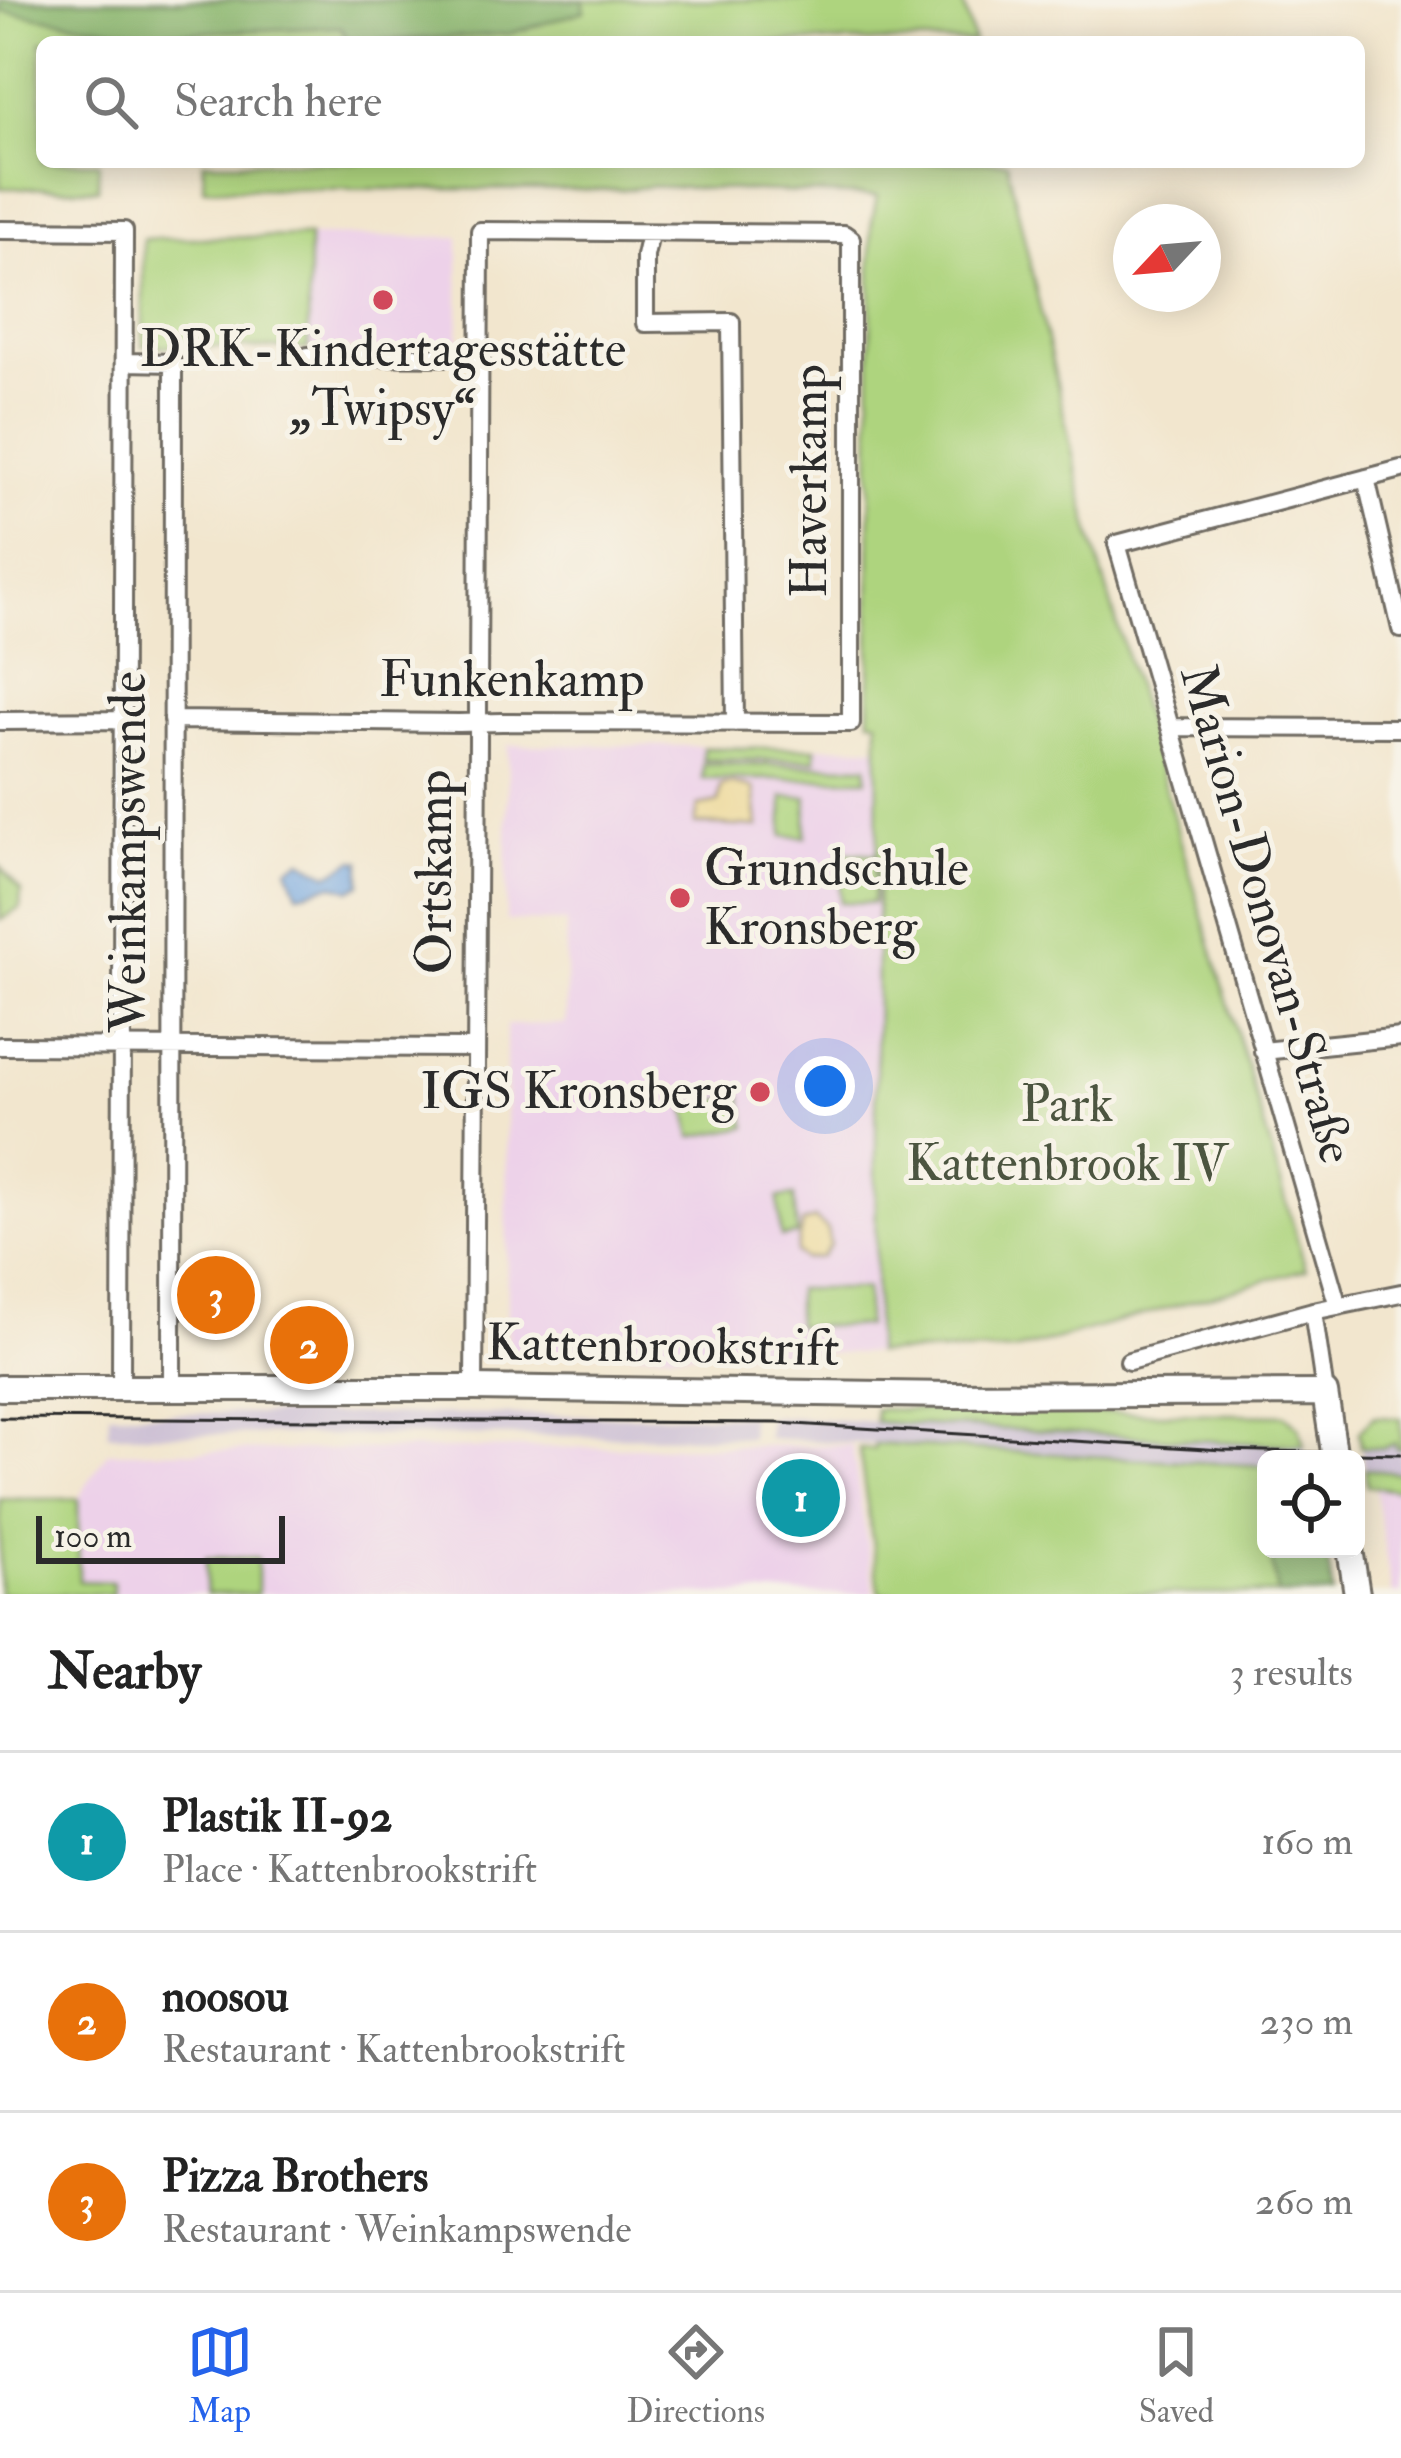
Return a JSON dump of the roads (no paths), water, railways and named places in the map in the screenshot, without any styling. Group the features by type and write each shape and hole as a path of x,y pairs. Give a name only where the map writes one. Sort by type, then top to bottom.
{"main road":[{"name":"Kattenbrookstrift","path":"0,1388 1325,1393"},
{"path":"1325,1393 1334,1450"},
{"path":"1351,1558 1357,1594"}],"street":[{"name":"Weinkampswende","path":"0,230 124,231 121,1388"},
{"name":"Ortskamp","path":"474,1388 480,231 650,234"},
{"name":"Haverkamp","path":"650,234 844,235 851,239 851,723"},
{"path":"650,234 645,256 645,323 731,322 735,723"},
{"path":"308,356 481,357"},
{"name":"Weinkampswende","path":"126,362 173,363 172,1388"},
{"path":"1401,469 1366,478 1401,629"},
{"name":"Marion-Donovan-Straße","path":"1338,1306 1117,544 1366,478"},
{"path":"0,721 125,720"},
{"name":"Funkenkamp","path":"172,720 851,723"},
{"path":"1170,727 1401,728"},
{"path":"1263,1051 1401,1037"},
{"path":"0,1046 476,1048"},
{"path":"1129,1361 1312,1311 1401,1293"},
{"path":"1312,1311 1325,1393"}],"water":[{"path":"302,860 328,874 361,861 361,884 350,890 330,886 298,893 288,868"}],"tram line":[{"path":"0,1418 778,1423 1223,1450 1401,1454"}],"place":[{"name":"DRK-Kindertagesstätte „Twipsy“","path":"383,300"},
{"name":"Grundschule Kronsberg","path":"680,898"},
{"name":"IGS Kronsberg","path":"760,1092"},
{"name":"Pizza Brothers","path":"216,1295"},
{"name":"noosou","path":"309,1345"},
{"name":"Plastik II-92","path":"801,1498"}],"park label":[{"name":"Park Kattenbrook IV","path":"1067,1134"}]}
